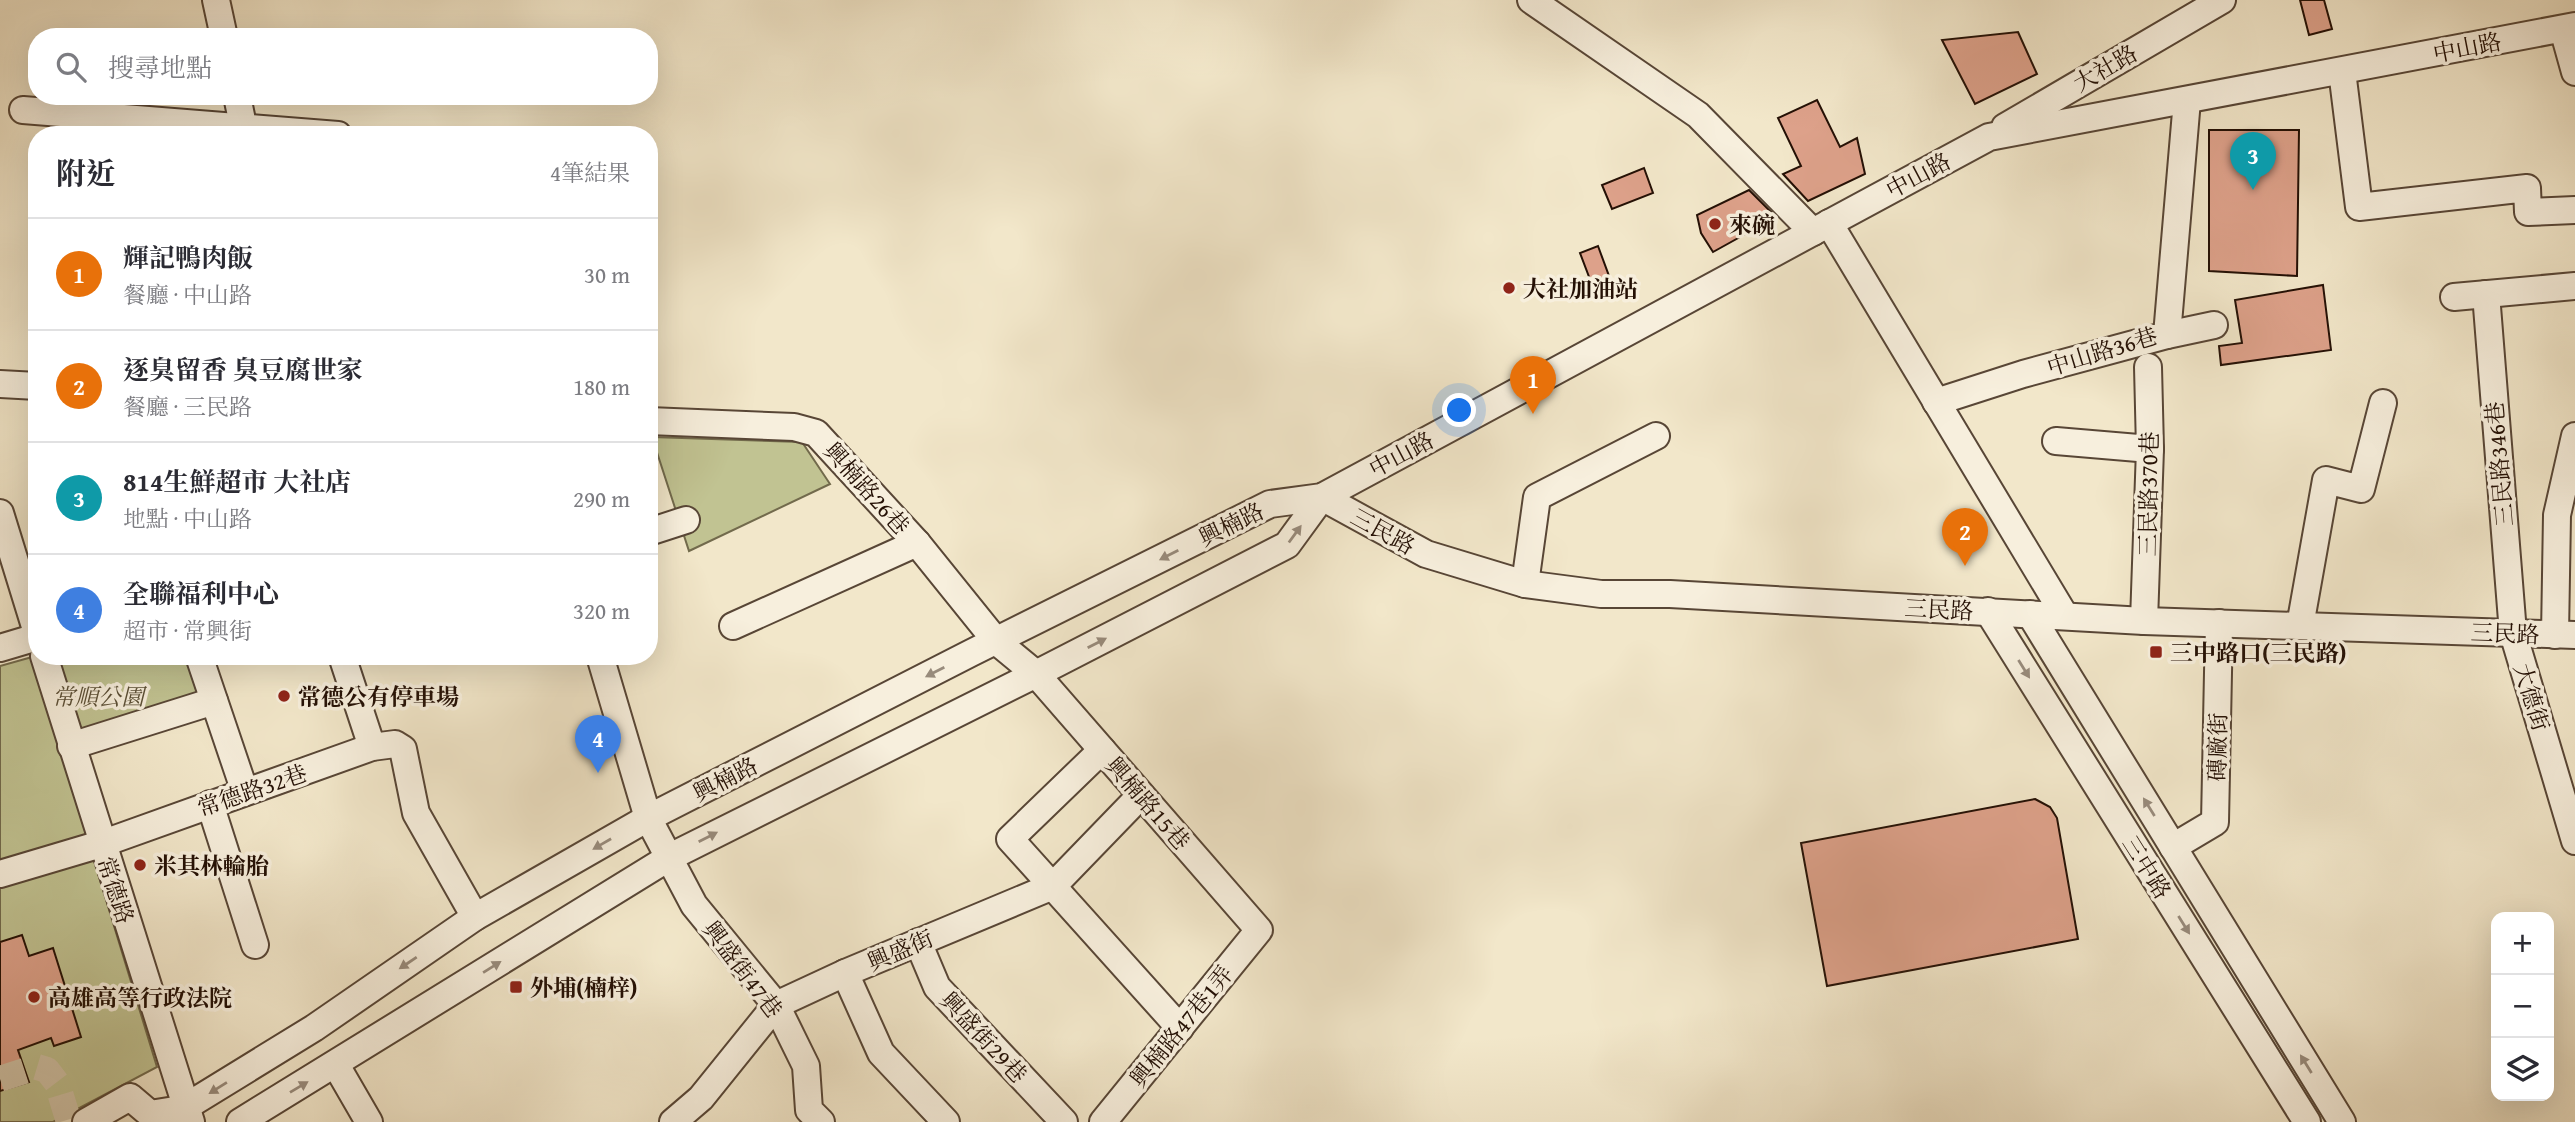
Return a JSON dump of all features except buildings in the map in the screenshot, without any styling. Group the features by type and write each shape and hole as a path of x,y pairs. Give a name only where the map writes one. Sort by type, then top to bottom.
{"street":[{"path":"216,0 222,28"},
{"path":"1531,0 1698,115 1821,227 1936,401 2065,616"},
{"name":"大社路","path":"1989,137 2222,0"},
{"path":"2569,27 2575,72"},
{"name":"中山路","path":"1322,496 1989,137 2569,27"},
{"path":"2342,71 2359,207 2526,188 2528,212 2575,210"},
{"name":"中山路36巷","path":"1936,401 2166,335 2187,100"},
{"path":"239,105 243,126"},
{"path":"23,110 184,126"},
{"path":"2454,297 2575,286"},
{"name":"三民路346巷","path":"2486,294 2513,633"},
{"path":"2166,335 2214,325"},
{"name":"三民路370巷","path":"2144,621 2150,449 2148,367"},
{"path":"0,384 28,386"},
{"path":"2300,626 2326,480 2361,489 2384,402"},
{"name":"興楠路26巷","path":"658,421 794,427 816,433 836,451 917,543 996,641 1036,674"},
{"path":"1525,584 1536,497 1656,436"},
{"path":"2565,635 2557,516 2575,436"},
{"path":"2056,441 2150,449"},
{"name":"三民路","path":"1322,496 1426,554 1525,584 1601,594 1670,594 2144,621 2565,635"},
{"name":"興楠路","path":"161,1122 188,1115 475,917 648,818 1270,504 1322,496"},
{"name":"興楠路","path":"240,1122 670,857 1287,545 1322,496"},
{"path":"0,513 28,605"},
{"path":"658,529 686,520"},
{"path":"733,626 917,543"},
{"name":"三中路","path":"1988,611 2307,1122"},
{"path":"2030,614 2342,1122"},
{"name":"磚廠街","path":"2173,847 2215,822 2219,623"},
{"name":"大德街","path":"2513,633 2575,841"},
{"path":"0,648 28,638"},
{"name":"常德路","path":"47,665 188,1115"},
{"path":"202,665 245,792"},
{"path":"345,665 372,747"},
{"name":"興盛街47巷","path":"603,665 648,818 694,905 776,1005 806,1066 809,1110 821,1122"},
{"name":"興楠路15巷","path":"1036,674 1259,930"},
{"path":"71,746 214,701"},
{"name":"常德路32巷","path":"0,874 101,844 372,747 395,744 403,749 416,813 475,917"},
{"path":"1102,750 1010,839 1180,1028"},
{"name":"興盛街","path":"678,1120 701,1098 776,1005 845,973 1053,887 1141,795"},
{"path":"210,804 255,944"},
{"name":"興楠路47巷1弄","path":"1103,1122 1259,930"},
{"name":"興盛街29巷","path":"918,942 937,988 1064,1122"},
{"path":"845,973 881,1054 946,1122"},
{"path":"336,1065 369,1122"},
{"path":"86,1122 130,1097 150,1114 188,1115"}],"green space":[{"path":"658,437 802,442 830,484 689,551 658,455"},
{"path":"28,658 28,665 34,665 157,1067 53,1122 0,1122 0,666"},
{"name":"常順公園","path":"47,665 202,665 213,701 71,746"}],"tunnel":[{"path":"0,1079 37,1067 47,1070 57,1083 69,1122"}],"place":[{"name":"814生鮮超市 大社店","path":"2253,190"},
{"name":"來碗","path":"1715,224"},
{"name":"大社加油站","path":"1509,288"},
{"name":"輝記鴨肉飯","path":"1533,414"},
{"name":"逐臭留香 臭豆腐世家","path":"1965,566"},
{"name":"三中路口(三民路)","path":"2156,652"},
{"name":"常德公有停車場","path":"284,696"},
{"name":"全聯福利中心","path":"598,773"},
{"name":"米其林輪胎","path":"140,865"},
{"name":"外埔(楠梓)","path":"516,987"},
{"name":"高雄高等行政法院","path":"34,997"}]}
